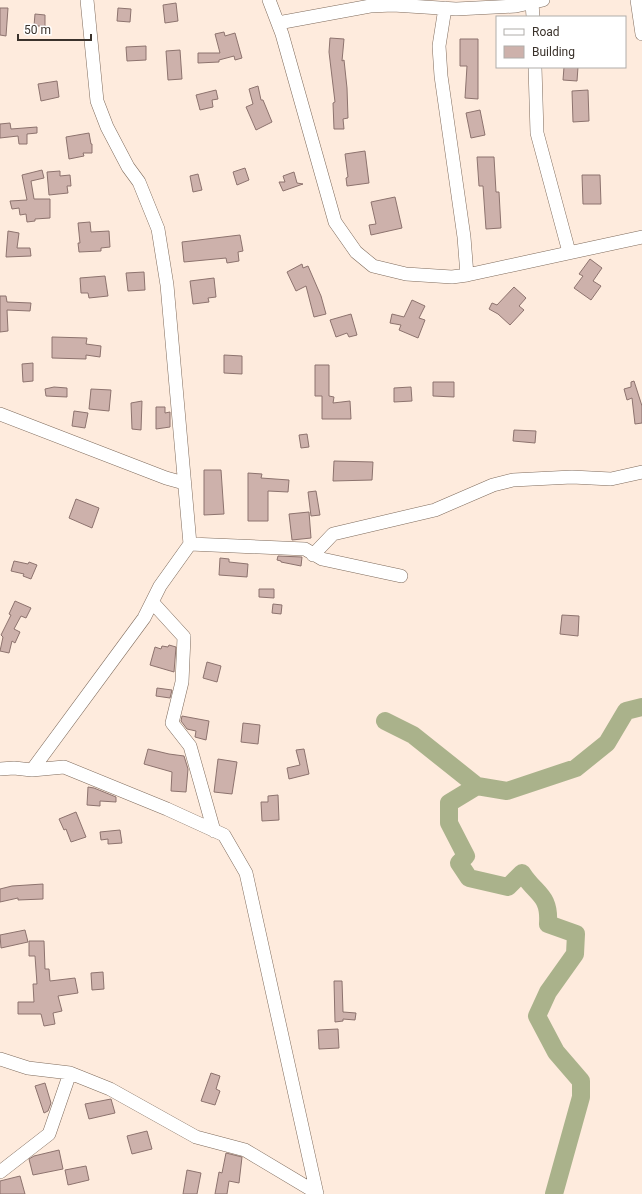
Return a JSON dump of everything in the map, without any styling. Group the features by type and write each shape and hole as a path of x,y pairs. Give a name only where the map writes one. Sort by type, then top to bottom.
{"street":[{"path":"32,770 144,618 153,603 160,586 190,544 167,285 158,229 139,182 128,167 111,134 97,101 87,0"},
{"path":"269,0 278,22 335,222 356,252 373,266 406,274 452,277 642,237"},
{"path":"637,0 642,34"},
{"path":"278,22 362,4 445,8 516,6 538,1"},
{"path":"533,16 538,1"},
{"path":"445,8 439,46 441,76 464,237 467,275"},
{"path":"535,68 537,133 569,252"},
{"path":"0,414 166,478 184,483"},
{"path":"314,555 333,534 435,510 493,485 513,480 572,477 611,479 642,472"},
{"path":"190,544 305,549 322,559 401,576"},
{"path":"153,603 184,637 182,682 172,723 190,746 214,831"},
{"path":"0,769 14,768 32,770 64,767 167,809 224,835 246,873 317,1193"},
{"path":"0,1059 28,1068 70,1073 110,1089 196,1136 245,1150 317,1193"},
{"path":"0,1172 49,1134 70,1073"}],"building":[{"path":"176,3 178,21 165,23 163,5"},
{"path":"0,8 8,8 6,36 0,35"},
{"path":"118,8 131,9 130,22 117,21"},
{"path":"35,14 45,15 45,26 34,26"},
{"path":"224,32 225,36 235,33 242,58 235,60 234,56 219,60 219,62 198,63 198,53 220,53 215,34"},
{"path":"330,38 344,39 342,61 344,60 348,118 343,119 344,129 334,129 333,103 335,102 329,52"},
{"path":"460,39 478,39 478,99 465,98 467,66 460,66"},
{"path":"146,46 146,60 127,61 126,47"},
{"path":"180,50 182,79 168,80 166,51"},
{"path":"564,68 578,68 577,81 563,80"},
{"path":"57,81 59,97 41,101 38,84"},
{"path":"258,86 261,100 263,100 272,122 256,130 246,107 253,104 249,89"},
{"path":"216,90 218,99 212,100 213,107 200,110 196,95"},
{"path":"588,90 589,121 573,122 572,91"},
{"path":"480,110 485,135 471,138 466,113"},
{"path":"10,123 11,129 37,127 37,133 27,134 27,144 19,144 18,136 0,138 0,124"},
{"path":"89,133 92,144 92,153 83,153 84,156 69,159 66,137"},
{"path":"365,151 369,183 347,186 346,178 348,177 345,154"},
{"path":"477,157 494,157 496,192 499,192 501,228 486,229 483,186 479,186"},
{"path":"245,168 249,180 237,185 233,172"},
{"path":"42,170 44,178 31,181 34,199 50,199 50,218 35,219 35,221 27,222 26,214 20,215 19,208 12,209 10,201 27,200 22,175"},
{"path":"60,171 60,176 70,175 71,186 67,186 68,193 49,195 47,172"},
{"path":"294,172 297,183 303,184 283,191 279,182 285,182 283,176"},
{"path":"198,174 202,190 193,192 190,176"},
{"path":"582,175 600,175 601,204 583,204"},
{"path":"395,197 402,228 371,235 369,225 376,224 371,202"},
{"path":"90,222 91,232 109,231 110,247 101,248 101,251 79,252 78,243 80,243 78,223"},
{"path":"8,231 19,233 17,248 30,248 31,256 6,257"},
{"path":"240,235 243,251 238,252 239,261 227,263 226,258 184,262 182,242"},
{"path":"590,259 602,268 593,281 601,286 591,300 574,288 583,276 579,274"},
{"path":"302,264 303,268 308,266 321,296 326,314 314,317 306,286 296,291 287,272"},
{"path":"144,272 145,290 128,291 126,273"},
{"path":"105,276 108,296 89,298 88,293 81,293 80,278"},
{"path":"214,278 216,297 208,298 209,302 193,304 190,281"},
{"path":"514,287 526,298 519,306 524,310 510,325 498,314 489,309 492,303 497,305"},
{"path":"0,296 6,296 7,302 31,303 30,311 7,310 8,331 0,332"},
{"path":"412,300 425,306 419,318 425,320 418,338 399,330 401,325 390,323 392,314 404,317"},
{"path":"351,314 357,335 349,337 347,333 336,337 330,320"},
{"path":"52,337 87,338 86,344 101,346 100,357 86,355 86,359 52,358"},
{"path":"224,355 242,356 242,374 224,373"},
{"path":"33,363 33,381 23,382 22,364"},
{"path":"315,365 329,365 329,396 334,397 333,403 350,401 351,419 322,419 322,396 315,396"},
{"path":"634,381 642,406 642,423 635,424 632,398 627,400 624,389 631,387 631,382"},
{"path":"433,382 454,382 454,397 433,396"},
{"path":"54,387 67,388 67,397 46,396 45,389"},
{"path":"411,387 412,401 394,402 394,388"},
{"path":"91,389 111,390 109,411 89,409"},
{"path":"142,401 141,430 132,429 131,403"},
{"path":"156,407 165,407 165,413 170,412 170,427 156,429"},
{"path":"74,411 88,413 85,428 72,426"},
{"path":"514,430 536,431 535,443 513,441"},
{"path":"307,434 309,447 301,448 299,435"},
{"path":"334,461 373,462 372,480 333,481"},
{"path":"204,470 221,470 224,514 204,515"},
{"path":"248,473 262,474 261,478 289,480 288,492 268,491 268,521 248,521"},
{"path":"316,491 320,515 311,516 308,492"},
{"path":"76,499 99,508 92,528 69,518"},
{"path":"309,512 311,538 292,540 289,514"},
{"path":"278,556 302,557 301,566 281,562 277,560"},
{"path":"220,558 229,559 229,562 248,564 247,577 219,575"},
{"path":"14,561 28,564 29,562 37,565 31,579 23,576 24,574 11,571"},
{"path":"259,589 274,589 274,598 259,597"},
{"path":"15,601 31,608 26,618 21,616 14,629 20,632 15,643 12,641 9,653 0,651 3,637 1,635 11,615 9,614"},
{"path":"273,604 282,605 281,614 272,613"},
{"path":"562,615 579,616 578,636 560,634"},
{"path":"169,645 176,647 174,672 150,665 155,647 161,649 162,646 168,647"},
{"path":"207,662 221,666 217,682 203,678"},
{"path":"157,688 172,690 170,698 156,696"},
{"path":"182,716 209,721 206,740 195,737 196,731 187,729 181,721"},
{"path":"243,723 260,725 258,744 241,742"},
{"path":"148,749 184,756 188,769 186,792 171,791 172,772 144,764"},
{"path":"304,749 309,774 289,779 287,768 300,765 296,750"},
{"path":"218,759 237,762 232,794 214,792"},
{"path":"88,787 116,797 116,802 100,801 100,806 87,805"},
{"path":"278,795 279,820 262,821 261,802 268,802 268,796"},
{"path":"76,812 86,837 71,842 66,829 64,830 59,819"},
{"path":"120,830 122,843 108,844 108,839 101,840 100,832"},
{"path":"43,884 43,899 18,900 18,898 0,902 0,889 12,886"},
{"path":"25,930 28,942 1,948 0,935"},
{"path":"29,941 44,941 45,969 49,969 50,981 75,978 78,993 58,996 62,1011 53,1013 55,1024 44,1026 41,1014 18,1014 18,1002 34,1002 33,984 37,984 35,956 29,956"},
{"path":"103,972 104,989 92,990 91,973"},
{"path":"334,981 342,981 343,1012 356,1013 355,1020 343,1019 343,1021 335,1022"},
{"path":"338,1029 339,1048 319,1049 318,1030"},
{"path":"211,1073 220,1076 216,1089 220,1091 215,1105 201,1101"},
{"path":"45,1083 51,1103 48,1111 44,1113 35,1086"},
{"path":"111,1099 115,1113 89,1119 85,1104"},
{"path":"147,1131 152,1149 132,1154 127,1136"},
{"path":"59,1150 63,1169 33,1175 29,1159 34,1156"},
{"path":"226,1153 242,1157 239,1183 229,1181 227,1194 215,1194 219,1172 222,1173"},
{"path":"86,1166 89,1180 68,1185 65,1170"},
{"path":"187,1170 201,1173 197,1194 183,1194"},
{"path":"20,1176 25,1194 0,1194 0,1181"}],"waterway":[{"path":"385,721 413,735 477,786 507,791 576,768 607,743 626,711 642,707"},
{"path":"477,786 449,803 449,823 466,856 459,863 469,878 508,887 522,873 544,900 547,906 548,924 576,934 575,954 548,992 537,1016 556,1052 581,1081 581,1097 554,1194"}]}
